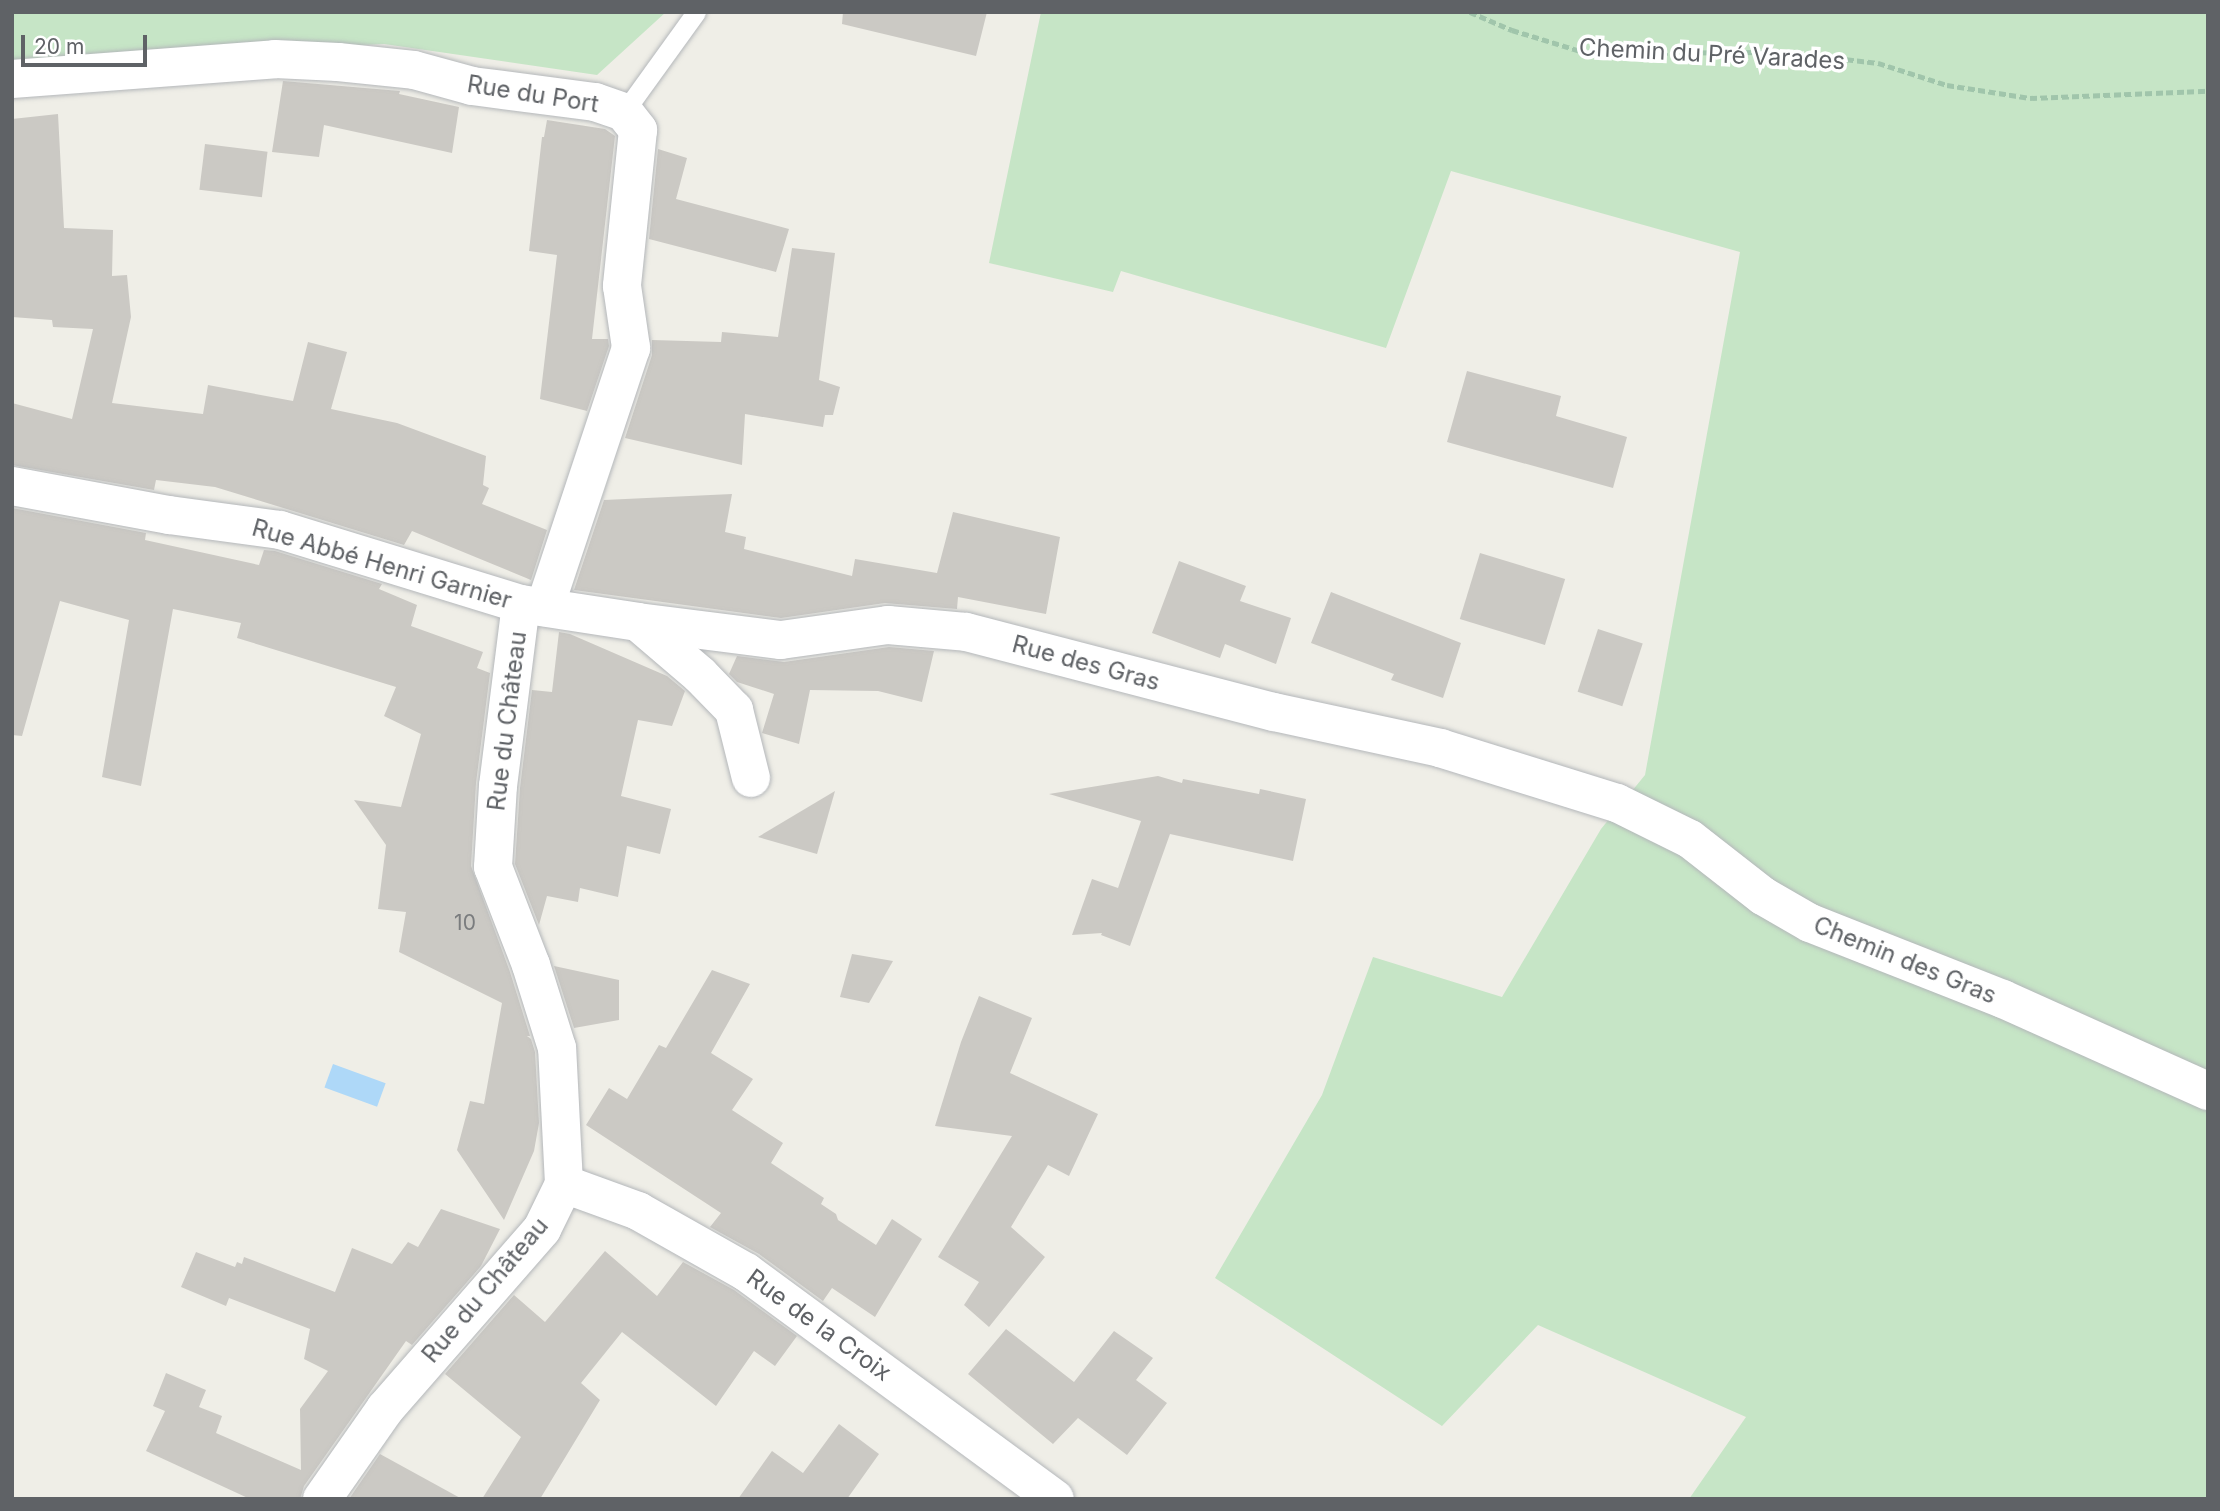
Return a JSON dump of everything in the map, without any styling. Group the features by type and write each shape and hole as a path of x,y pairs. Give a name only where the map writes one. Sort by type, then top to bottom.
{"street":[{"name":"Rue du Port","path":"12,79 262,60 338,62 414,70 472,86 595,102 624,112 638,130 622,286 631,348 533,605"},
{"name":"Rue Abbé Henri Garnier","path":"12,486 169,515 280,530 533,605"},
{"name":"Rue des Gras","path":"533,605 638,622 781,640 888,625 966,632 1274,712 1440,748 1617,803"},
{"name":"Rue du Château","path":"322,1499 385,1409 542,1229 564,1184 557,1048 531,965 493,867 498,786 533,605"},
{"path":"638,622 700,675 734,710 751,778"},
{"name":"Chemin des Gras","path":"1617,803 1690,839 1763,897 1810,923 2003,999 2208,1091"},
{"name":"Rue de la Croix","path":"564,1184 638,1211 746,1272 1055,1499"}],"lane":[{"path":"624,112 696,12"}],"path":[{"name":"Chemin du Pré Varades","path":"1470,12 1512,30 1587,53 1784,52 1878,63 1947,85 2029,99 2208,91"}],"green space":[{"path":"14,12 666,12 597,75 384,44 12,61"},
{"path":"1041,12 2208,12 2208,1499 1689,1499 1746,1417 1538,1325 1442,1426 1215,1278 1322,1095 1373,957 1502,997 1601,829 1645,775 1740,252 1451,171 1386,348 1121,271 1113,292 989,263"}],"water":[{"path":"333,1064 386,1083 377,1107 324,1087"}],"building":[{"path":"843,12 987,12 976,56 842,24"},
{"path":"283,81 400,91 399,94 459,107 452,153 324,125 319,157 272,152"},
{"path":"58,114 64,228 113,230 112,276 127,275 131,317 112,403 203,414 208,385 293,401 308,342 347,352 331,409 397,423 486,456 483,485 489,488 482,504 547,530 531,580 412,531 404,545 215,487 156,480 154,490 12,465 12,403 72,419 93,329 53,327 52,320 12,317 12,119"},
{"path":"547,120 605,129 615,136 592,339 608,339 609,346 587,411 540,399 557,255 529,251 542,137"},
{"path":"205,144 268,152 262,197 199,190"},
{"path":"658,149 687,158 676,199 789,229 776,272 649,239"},
{"path":"792,248 835,253 819,380 840,387 833,415 825,415 823,427 745,414 742,465 625,438 652,355 652,340 721,342 722,332 778,337"},
{"path":"1467,371 1561,396 1556,416 1627,437 1613,488 1447,442"},
{"path":"732,494 725,532 746,537 744,549 852,576 855,559 937,573 953,512 1060,537 1046,614 958,597 957,609 885,603 781,618 574,590 604,500"},
{"path":"12,508 146,533 145,540 259,565 264,550 275,551 382,584 379,589 417,605 411,626 483,652 477,668 490,673 476,783 471,866 510,972 530,1036 527,1036 531,1039 535,1052 539,1123 534,1151 504,1220 457,1150 470,1101 484,1104 502,1003 399,952 406,912 378,909 386,845 354,800 401,807 421,734 384,716 396,687 237,638 241,623 173,609 141,786 102,777 129,620 60,601 22,736 12,735"},
{"path":"1480,553 1565,579 1545,645 1460,619"},
{"path":"1179,561 1246,586 1240,601 1291,618 1276,664 1225,644 1220,658 1152,633"},
{"path":"1331,592 1461,643 1443,698 1391,680 1394,674 1311,643"},
{"path":"1598,629 1643,644 1622,706 1578,692"},
{"path":"559,632 570,634 667,676 685,691 672,726 638,720 621,796 671,809 660,854 627,846 618,897 580,888 578,902 547,896 539,925 515,864 520,788 532,690 552,692"},
{"path":"889,647 934,651 922,702 878,691 810,690 799,744 762,733 774,694 737,682 729,674 737,656 784,662"},
{"path":"1158,776 1182,783 1183,779 1259,794 1260,789 1306,799 1293,861 1170,834 1130,946 1101,935 1102,933 1072,935 1092,879 1118,888 1141,821 1049,794"},
{"path":"835,791 817,854 758,837"},
{"path":"852,954 893,961 869,1003 840,997"},
{"path":"554,966 619,980 619,1020 574,1028"},
{"path":"712,970 750,984 711,1053 753,1079 732,1110 783,1143 771,1163 824,1198 821,1204 836,1214 838,1220 876,1245 892,1219 922,1239 875,1317 832,1288 823,1301 759,1254 710,1227 721,1213 586,1125 609,1088 627,1099 659,1045 666,1048"},
{"path":"979,996 1032,1018 1010,1073 1098,1114 1069,1176 1048,1165 1011,1227 1045,1257 989,1327 964,1305 979,1282 938,1257 1012,1136 935,1126 961,1042"},
{"path":"441,1209 500,1229 481,1266 412,1345 406,1341 304,1486 300,1499 250,1499 146,1451 165,1411 153,1406 166,1373 206,1390 199,1407 222,1416 216,1433 301,1470 300,1409 328,1371 304,1359 310,1329 229,1298 226,1306 181,1287 196,1252 235,1267 237,1262 242,1264 244,1257 335,1292 352,1248 392,1264 408,1242 418,1247"},
{"path":"605,1251 657,1296 683,1262 734,1290 797,1336 775,1366 754,1351 716,1406 622,1332 581,1383 600,1400 540,1499 482,1499 521,1437 445,1374 514,1295 545,1322"},
{"path":"1006,1329 1074,1382 1114,1331 1153,1358 1136,1380 1167,1403 1127,1455 1078,1418 1053,1444 968,1374"},
{"path":"839,1424 879,1454 847,1499 738,1499 772,1451 803,1473"},
{"path":"380,1454 462,1499 349,1499"}]}
